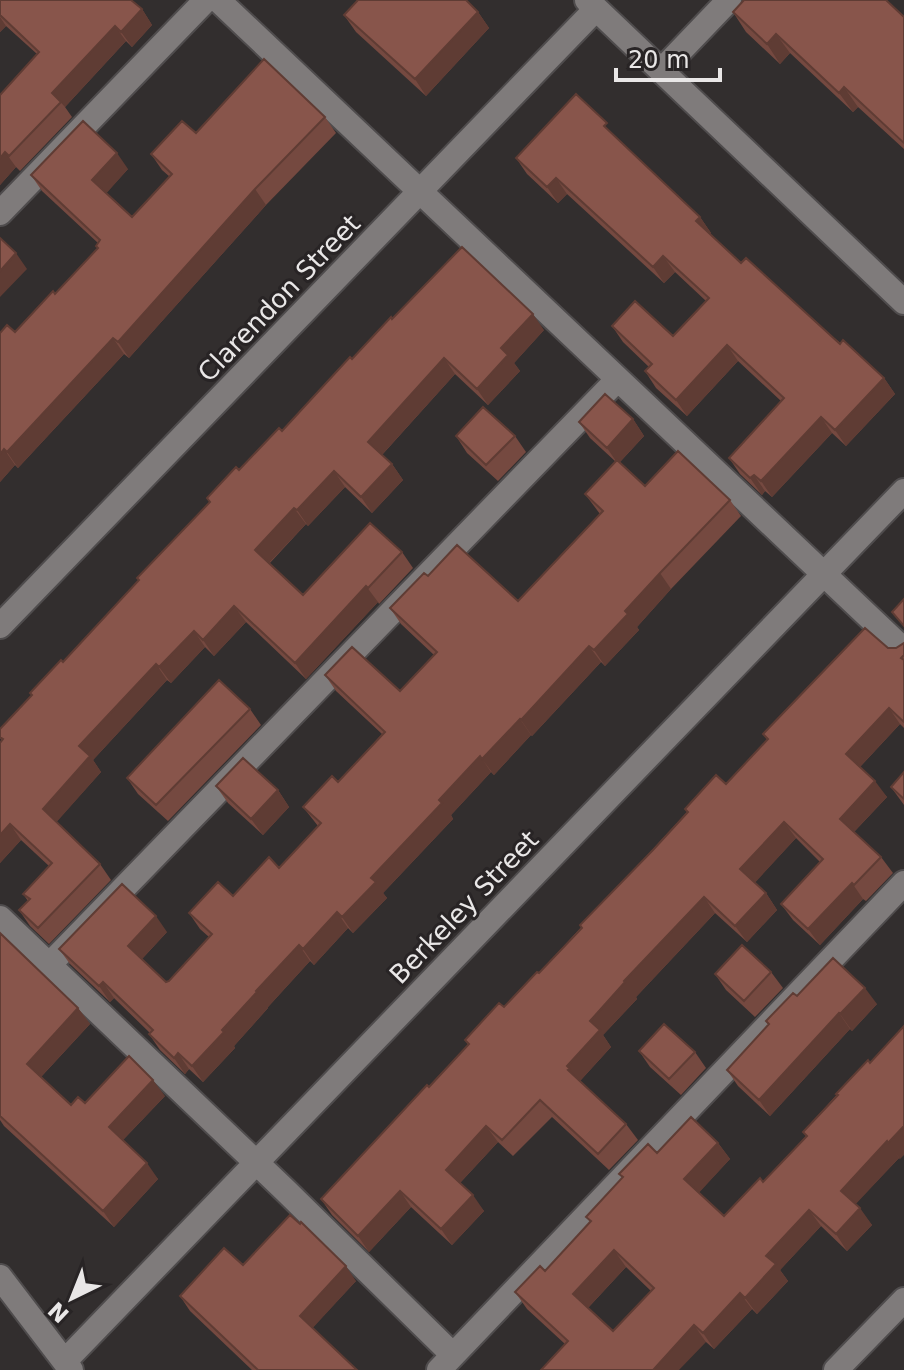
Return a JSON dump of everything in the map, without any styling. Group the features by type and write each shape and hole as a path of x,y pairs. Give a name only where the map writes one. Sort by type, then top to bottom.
{"street":[{"path":"0,213 206,0"},
{"path":"218,0 904,650"},
{"path":"661,71 729,0"},
{"path":"592,4 904,302"},
{"name":"Clarendon Street","path":"0,626 420,193 592,4"},
{"path":"50,964 617,380"},
{"name":"Berkeley Street","path":"68,1365 256,1163 904,491"},
{"path":"0,918 256,1163 446,1362 904,883"},
{"path":"0,1277 68,1365"},
{"path":"843,1368 904,1300"}],"building":[{"path":"0,0 131,0 142,9 121,32 115,26 52,93 61,102 9,156 5,152 0,158 0,95 39,52 0,15"},
{"path":"358,0 466,0 478,12 415,79 344,15"},
{"path":"744,0 886,0 904,17 904,143 844,87 839,93 776,34 767,44 733,12"},
{"path":"264,59 325,117 255,189 118,342 113,338 7,452 4,449 0,454 0,333 7,325 15,332 98,248 96,246 100,240 31,175 83,121 117,153 92,180 132,217 172,174 151,154 182,121 196,133"},
{"path":"576,94 607,123 604,126 700,217 696,221 741,263 746,258 840,344 843,340 884,378 835,430 821,417 761,481 754,475 750,478 729,458 784,398 727,345 676,400 645,371 652,364 612,326 635,301 673,336 709,298 663,256 653,267 556,178 547,187 516,158"},
{"path":"0,238 16,253 0,271"},
{"path":"462,247 533,314 501,348 508,355 477,389 444,358 368,442 392,464 361,497 334,471 255,550 303,595 370,523 402,552 295,663 234,606 203,640 194,631 159,667 156,664 79,746 90,756 43,809 100,864 38,928 19,910 30,899 23,894 52,863 10,824 0,835 0,743 3,739 0,729 32,695 30,693 61,660 63,662 210,502 207,498 236,467 239,470 279,428 282,431 350,357 352,359"},
{"path":"605,394 633,419 607,448 579,422"},
{"path":"483,407 515,436 486,465 456,436"},
{"path":"678,451 730,500 625,611 628,614 594,650 589,646 521,720 482,759 480,756 439,800 442,803 371,878 376,882 342,917 337,912 303,949 299,945 192,1066 178,1053 174,1058 149,1034 153,1030 103,982 99,986 59,949 122,884 156,916 128,946 166,982 169,981 212,934 189,913 218,882 233,896 269,857 279,868 321,823 303,807 332,776 338,782 385,732 325,675 352,647 400,691 437,652 390,608 424,573 428,576 457,545 518,601 603,511 585,494 617,460 645,486"},
{"path":"904,599 904,626 892,612"},
{"path":"865,628 888,648 904,643 901,658 904,660 904,722 889,708 846,754 875,781 840,819 881,857 808,929 781,904 823,859 784,822 740,869 766,893 735,926 704,897 590,1021 600,1030 567,1066 568,1070 626,1124 598,1154 540,1100 502,1140 486,1126 446,1170 473,1195 441,1229 400,1191 358,1236 321,1199 469,1044 465,1040 499,1003 504,1007 582,928 580,925 688,812 685,809 716,775 726,784 768,739 763,734"},
{"path":"219,680 250,709 156,805 127,778"},
{"path":"243,758 278,790 251,819 216,786"},
{"path":"904,772 904,799 891,787"},
{"path":"0,933 78,1008 27,1064 71,1105 78,1097 85,1103 129,1056 153,1080 109,1127 147,1163 103,1211 0,1116"},
{"path":"742,945 771,972 744,1001 715,974"},
{"path":"833,958 865,988 759,1100 727,1070 769,1024 766,1021 793,993 797,996"},
{"path":"664,1024 695,1052 669,1079 639,1051"},
{"path":"904,1026 904,1126 841,1191 860,1208 836,1234 809,1210 766,1256 776,1264 745,1298 740,1293 703,1333 694,1325 655,1370 541,1370 568,1341 515,1292 540,1266 545,1271 591,1221 586,1217 623,1177 619,1174 648,1144 657,1153 691,1117 718,1143 684,1179 724,1216 760,1178 763,1182 807,1136 803,1132 868,1060 870,1063","holes":["614,1250 654,1288 613,1331 573,1294"]},
{"path":"290,1215 346,1266 300,1316 357,1370 258,1370 180,1296 224,1248 243,1265"}]}
